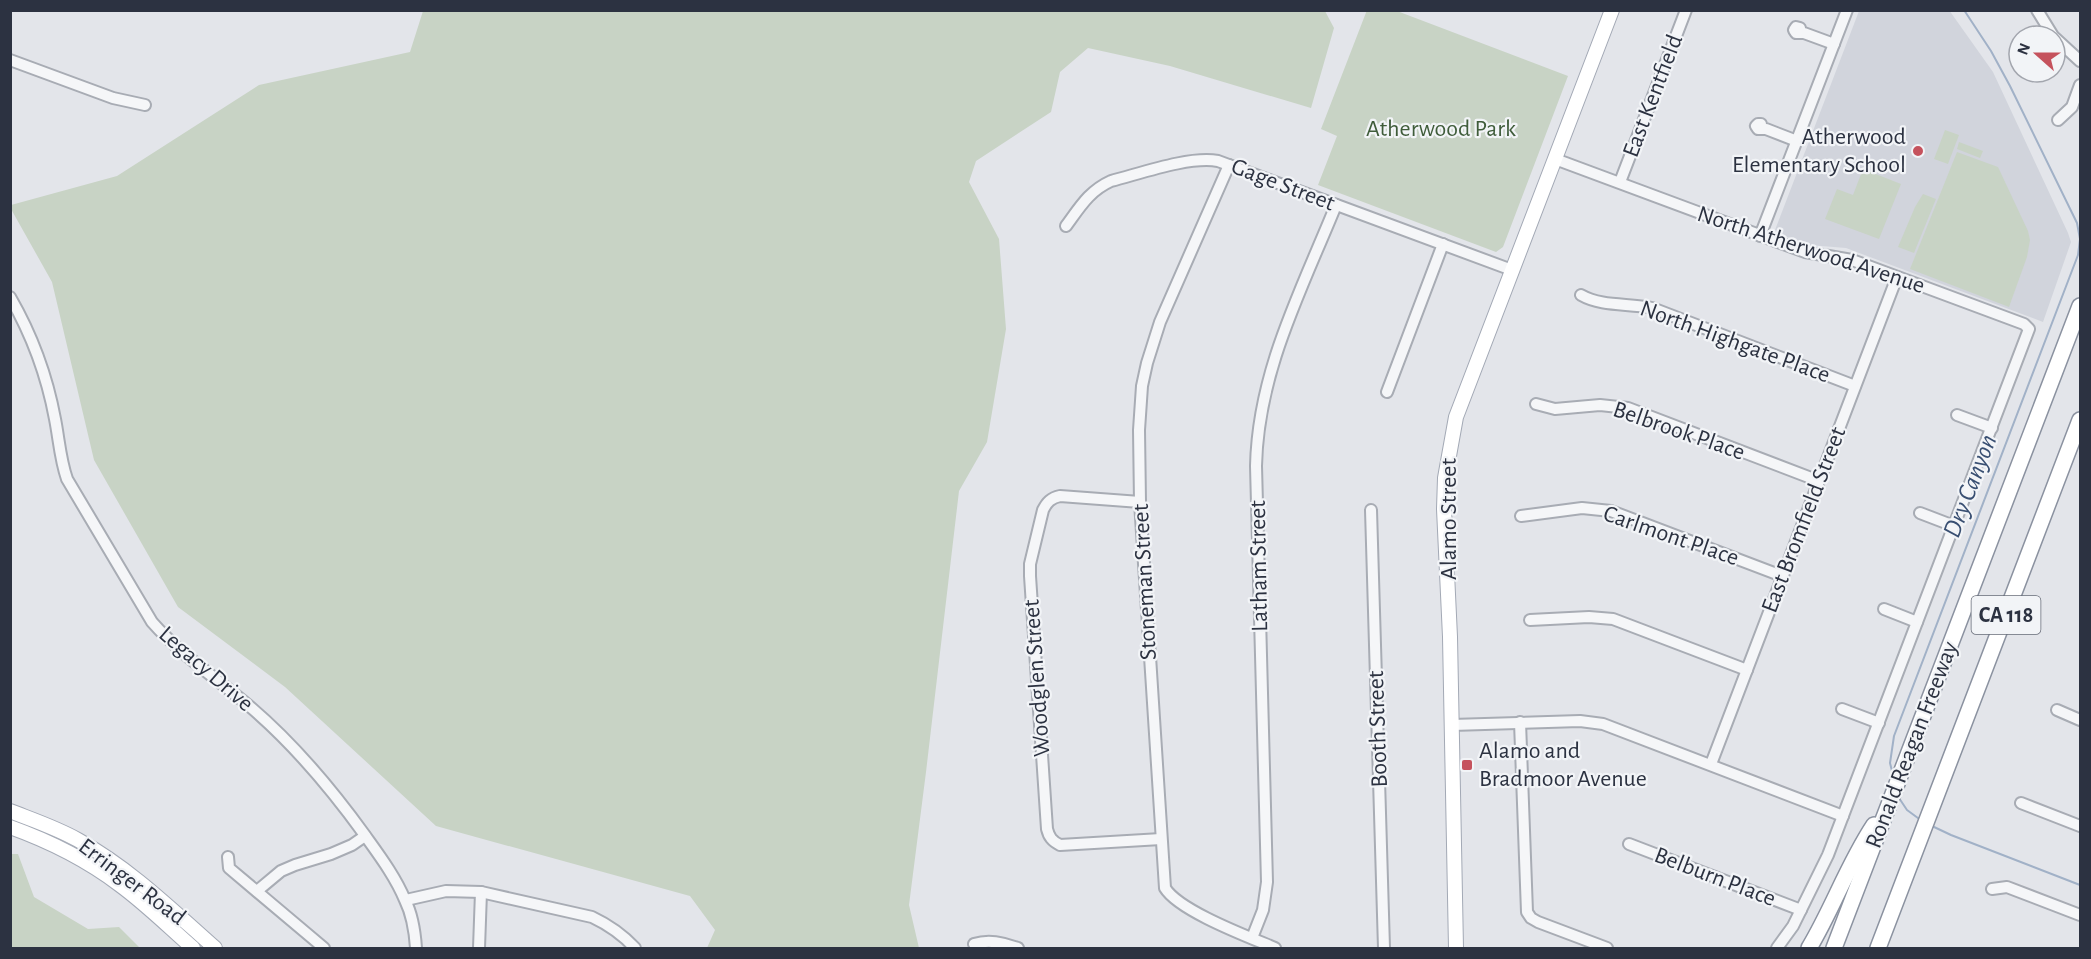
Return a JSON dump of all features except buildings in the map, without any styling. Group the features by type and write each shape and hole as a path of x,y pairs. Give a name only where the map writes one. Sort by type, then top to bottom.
{"highway":[{"name":"Ronald Reagan Freeway","path":"1834,948 2080,306"},
{"name":"Ronald Reagan Freeway","path":"1878,948 2080,420"},
{"path":"1809,948 1825,921 1862,844 1891,800"},
{"path":"1886,948 1902,886"}],"main road":[{"name":"Alamo Street","path":"1456,948 1450,637 1444,509 1446,467 1456,417 1612,10"},
{"name":"Erringer Road","path":"10,811 77,839 110,859 140,882 215,948"},
{"name":"Erringer Road","path":"10,827 36,836 90,864 121,885 193,948"}],"street":[{"name":"East Kentfield","path":"1620,183 1686,10"},
{"path":"1760,236 1847,10"},
{"path":"2037,10 2046,24"},
{"path":"1800,28 1796,27 1794,30 1796,33 1804,33 1834,44"},
{"path":"2067,49 2080,61"},
{"path":"10,60 114,98 145,105"},
{"path":"2058,120 2072,107 2080,85"},
{"path":"1761,124 1756,126 1758,129 1766,129 1797,141"},
{"name":"Gage Street","path":"1066,226 1091,192 1111,181 1199,159 1218,161 1512,270"},
{"name":"North Atherwood Avenue","path":"1555,159 1805,252 1852,260 2024,324 2027,326 2028,333 1992,428"},
{"name":"Stoneman Street","path":"1229,165 1160,322 1147,363 1142,386 1139,430 1140,502 1163,884 1168,894 1207,918 1275,948"},
{"name":"Latham Street","path":"1252,938 1263,910 1267,882 1256,466 1259,420 1267,382 1277,352 1336,205"},
{"path":"1387,392 1443,244"},
{"name":"East Bromfield Street","path":"1711,764 1897,276"},
{"name":"North Highgate Place","path":"1581,295 1600,304 1630,304 1652,308 1855,386"},
{"name":"Legacy Drive","path":"10,297 27,328 48,388 62,465 67,479 152,622 174,645 282,735 326,784 380,856 406,900 416,948"},
{"name":"Belbrook Place","path":"1536,404 1555,410 1600,405 1628,408 1819,481"},
{"path":"1777,948 1793,926 1828,855 1992,428 1956,415"},
{"name":"Woodglen Street","path":"1140,502 1060,496 1052,498 1043,510 1030,564 1030,576 1049,836 1060,844 1161,839"},
{"name":"Carlmont Place","path":"1521,516 1582,508 1611,511 1782,576"},
{"name":"Booth Street","path":"1371,510 1384,948"},
{"path":"1920,513 1954,526"},
{"path":"1884,609 1917,622"},
{"path":"1530,620 1589,617 1613,619 1747,670"},
{"path":"1842,709 1879,723"},
{"path":"2056,710 2080,720"},
{"path":"1452,725 1580,721 1603,724 1844,816"},
{"path":"1520,722 1527,912 1538,922 1606,948"},
{"path":"2021,803 2080,826"},
{"path":"258,891 281,871 332,854 365,836"},
{"name":"Belburn Place","path":"1629,844 1801,910"},
{"path":"228,857 230,868 324,948"},
{"path":"1992,889 2007,887 2080,915"},
{"path":"406,900 446,891 481,892 592,918 608,925 634,948"},
{"path":"479,948 481,892"},
{"path":"974,944 994,941 1018,948"}],"shaded area":[{"name":"Atherwood Elementary School","path":"1949,10 1993,72 2071,242 2043,322 1846,248 1809,245 1779,234 1775,230 1859,11"}],"green space":[{"name":"Atherwood Park","path":"1367,10 1397,11 1568,76 1503,247 1496,252 1318,185 1337,136 1321,129"},
{"path":"423,11 1325,11 1334,28 1311,108 1170,66 1088,48 1060,72 1051,112 976,161 969,182 999,239 1006,329 987,442 959,491 909,905 919,948 707,948 715,930 690,896 436,826 285,687 178,607 94,460 52,282 11,209 11,205 117,176 259,85 410,52"},
{"path":"1945,130 1959,135 1948,164 1934,159"},
{"path":"1959,142 1983,151 1980,158 1957,149"},
{"path":"1957,152 1998,167 2028,231 2030,240 2027,257 2009,307 1910,269"},
{"path":"1863,169 1901,184 1879,239 1825,219 1837,189 1853,195"},
{"path":"1923,194 1936,199 1914,253 1898,247"},
{"path":"11,854 18,854 34,897 88,929 119,927 140,948 11,948"}],"waterway":[{"name":"Dry Canyon","path":"1893,775 1890,763 1894,736 2078,255 2080,239 2077,223 2010,86 1991,51 1964,10"},
{"name":"Dry Canyon","path":"1899,798 1907,810 1922,821"},
{"name":"Dry Canyon","path":"1932,826 2080,885"}],"place":[{"name":"Atherwood Elementary School","path":"1918,151"},
{"name":"Alamo and Bradmoor Avenue","path":"1467,765"}]}
